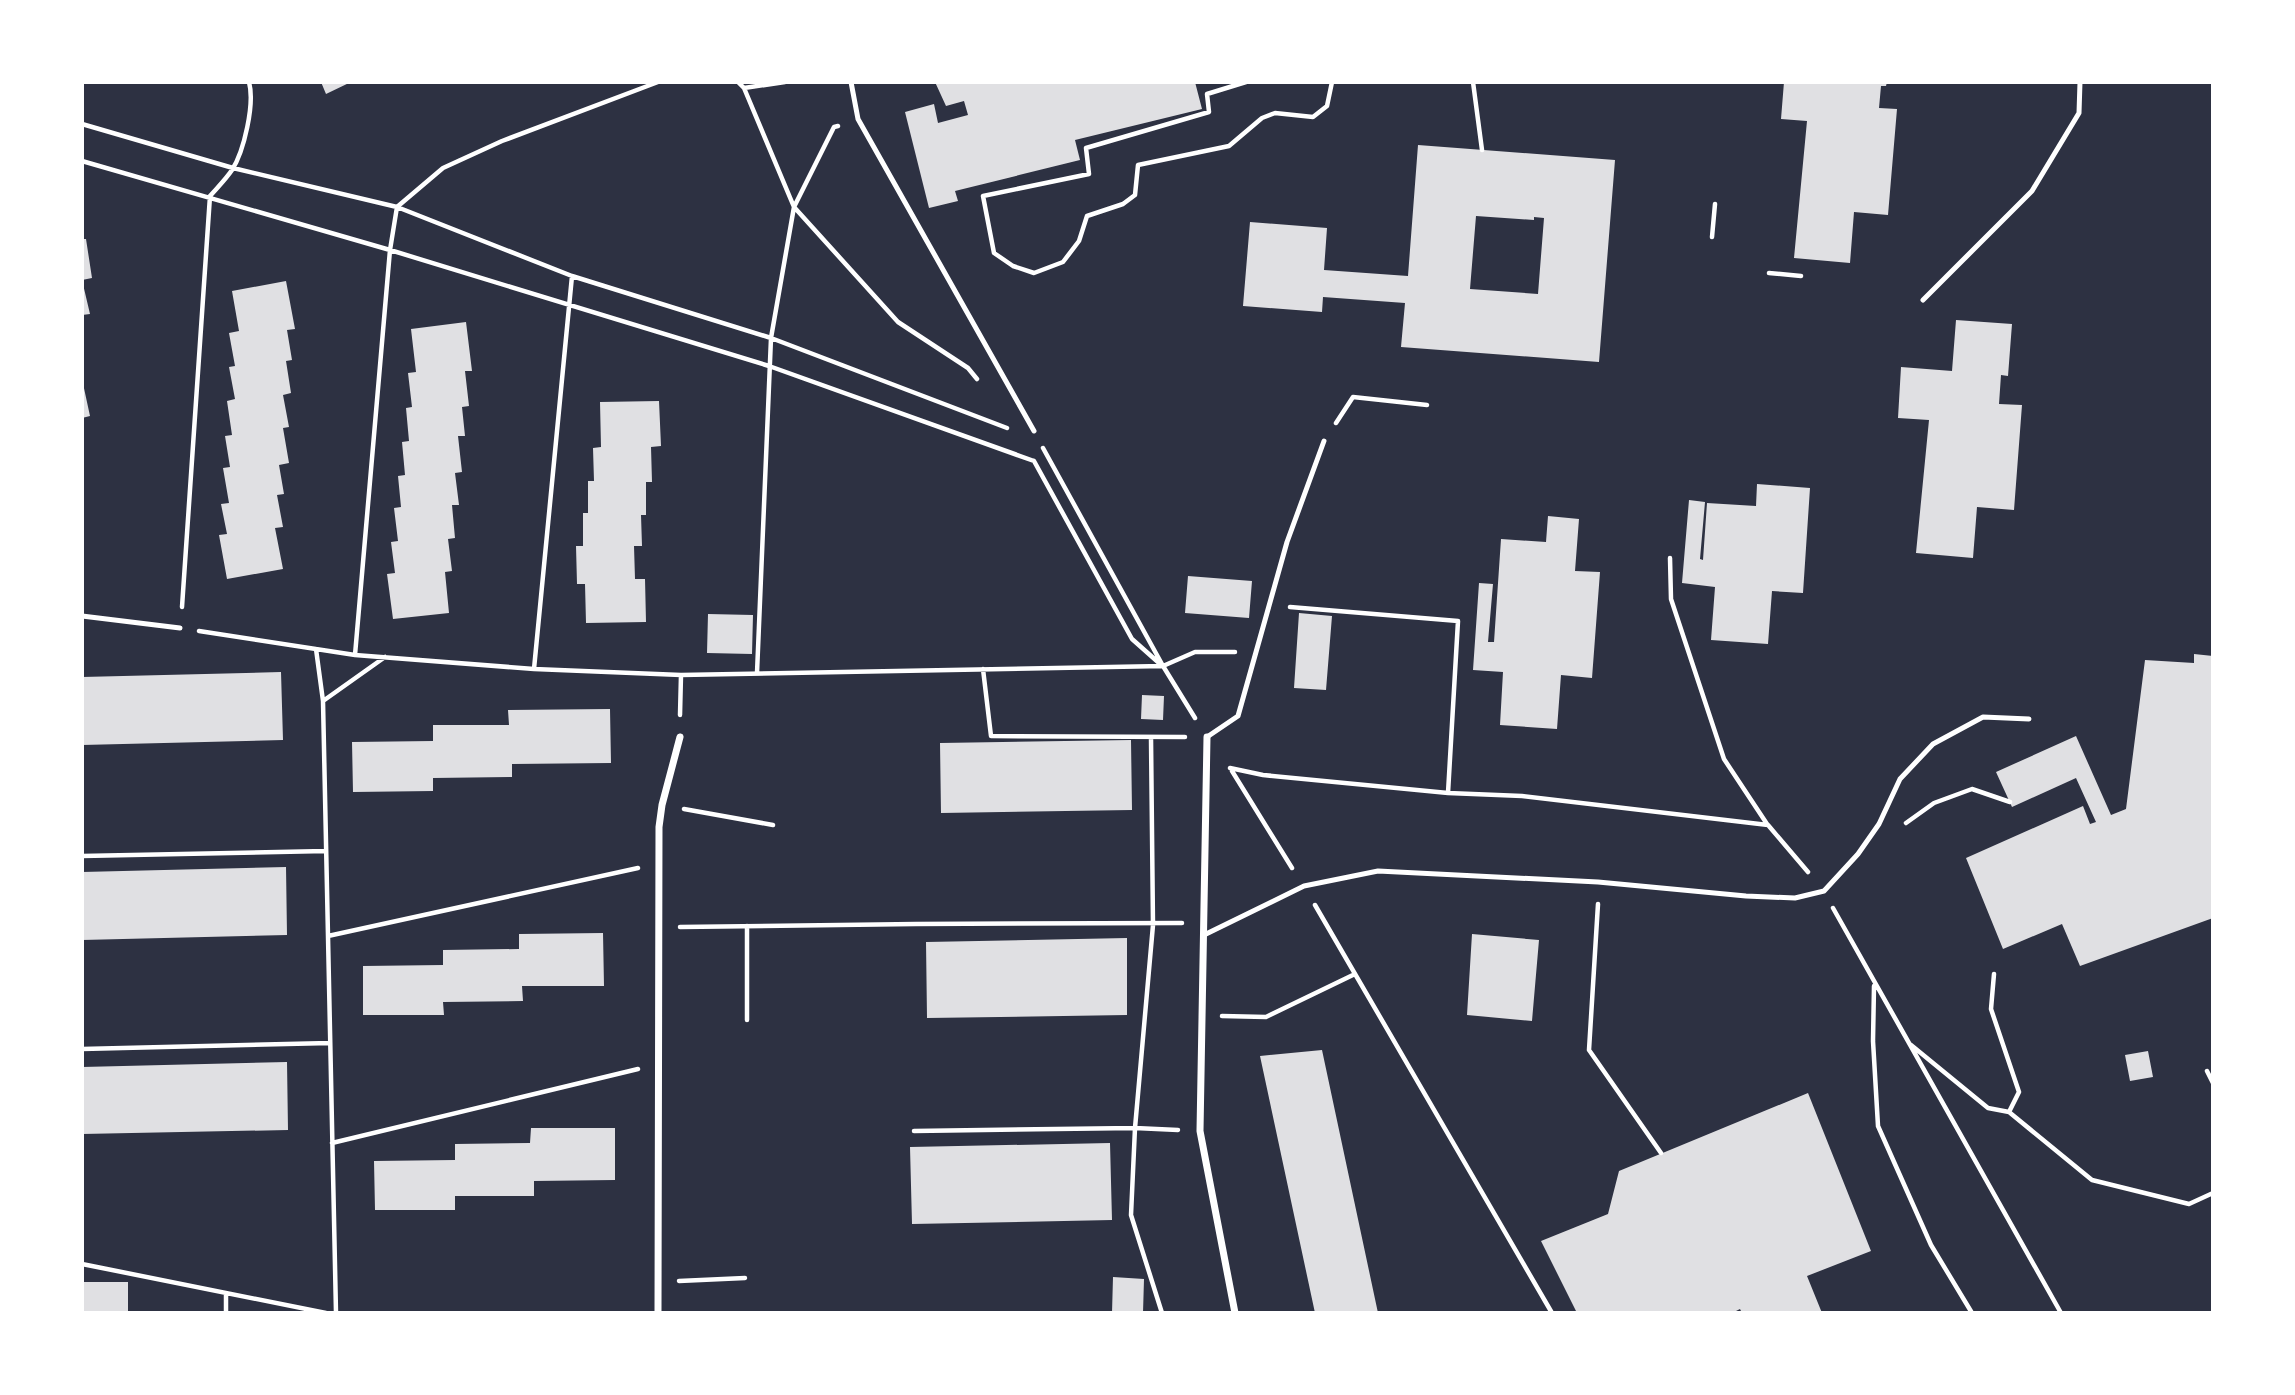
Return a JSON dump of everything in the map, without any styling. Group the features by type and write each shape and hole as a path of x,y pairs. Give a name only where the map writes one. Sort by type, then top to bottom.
{"street":[{"path":"658,1313 659,827 680,737"},
{"path":"1207,737 1200,1131 1236,1313"}],"lane":[{"path":"852,82 858,119 1034,431"},
{"path":"1923,300 2032,191 2079,113 2080,82"},
{"path":"1207,737 1238,716 1287,542 1324,441"},
{"path":"82,616 180,628"},
{"path":"1204,934 1304,886 1378,871 1598,882 1746,896 1796,898 1824,891 1858,854 1879,824 1900,779 1933,744 1983,717 2029,719"}],"path":[{"path":"249,82 249,122 233,168 210,196 180,628 355,655 534,669 681,675 1163,666 1195,652 1257,652"},
{"path":"355,655 390,250 397,207 443,168 502,141 658,82"},
{"path":"738,82 744,88 794,206 898,322 968,368 984,389"},
{"path":"744,88 785,82"},
{"path":"1246,82 1207,94 1209,112 1086,148 1090,174 983,196 994,253 1013,266 1034,273 1063,262 1079,241 1087,216 1123,204 1135,195 1138,165 1229,146 1262,118 1275,113 1313,117 1327,106 1332,82"},
{"path":"1473,82 1482,150"},
{"path":"757,674 771,338 794,206 834,127 858,119"},
{"path":"82,124 233,168 397,207 572,275 771,338 1016,432 1008,421"},
{"path":"82,161 210,196 769,366 1034,461 1132,639 1163,666"},
{"path":"1712,237 1715,204"},
{"path":"1769,273 1801,276"},
{"path":"534,669 572,275"},
{"path":"1324,441 1353,397 1427,405"},
{"path":"1034,431 1163,666 1304,886 1552,1313"},
{"path":"1670,558 1671,599 1724,759 1768,825 1824,891 2061,1313"},
{"path":"1268,606 1458,621 1448,793"},
{"path":"316,649 323,701 336,1313"},
{"path":"323,701 384,657"},
{"path":"983,669 991,736 1207,737"},
{"path":"680,737 681,675"},
{"path":"1151,738 1153,925 1135,1128 1131,1215 1162,1313"},
{"path":"1232,770 1448,793 1522,796 1768,825"},
{"path":"1879,824 1898,828 1934,803 1972,789 2010,802"},
{"path":"662,805 773,825"},
{"path":"82,856 326,850"},
{"path":"328,936 659,864"},
{"path":"1598,882 1589,1050 1661,1153"},
{"path":"659,927 1153,925"},
{"path":"747,926 747,1020"},
{"path":"1202,1016 1266,1017 1355,974"},
{"path":"1994,974 1991,1009 2019,1092 2009,1112"},
{"path":"1874,983 1873,1041 1878,1126 1931,1245 1972,1313"},
{"path":"1908,1042 1988,1108 2009,1112 2092,1180 2189,1204 2213,1193"},
{"path":"82,1049 330,1043"},
{"path":"332,1143 658,1064"},
{"path":"2207,1071 2213,1083"},
{"path":"915,1131 1135,1128 1200,1131"},
{"path":"82,1264 326,1313"},
{"path":"658,1282 745,1278"},
{"path":"226,1293 226,1313"}],"building":[{"path":"321,82 351,82 326,94"},
{"path":"935,82 1195,82 1202,109 1075,140 1080,160 955,191 958,201 929,208 905,112 934,104 938,123 968,115 964,101 946,106"},
{"path":"1784,82 1887,82 1886,86 1881,86 1879,108 1897,109 1888,215 1854,212 1850,263 1794,258 1807,121 1781,119"},
{"path":"1418,145 1615,160 1599,362 1401,347 1405,303 1323,297 1322,312 1243,306 1250,222 1327,228 1324,270 1408,276","holes":["1476,216 1534,220 1534,217 1544,218 1538,294 1470,289"]},
{"path":"82,239 86,239 92,278 82,280"},
{"path":"82,280 90,314 82,315"},
{"path":"286,281 295,329 287,330 292,360 286,361 291,393 283,395 289,427 283,428 289,463 279,465 284,494 277,495 283,527 275,528 283,569 227,579 219,535 227,534 221,504 229,503 223,468 230,467 225,436 232,435 227,401 235,399 229,367 235,366 229,333 239,331 232,291"},
{"path":"1956,320 2012,324 2008,376 2001,375 1999,404 2022,405 2014,510 1977,507 1973,558 1916,553 1929,420 1898,418 1901,367 1952,371"},
{"path":"466,322 472,371 465,371 469,406 462,407 465,436 458,436 462,472 455,473 459,505 452,505 455,538 448,539 452,571 445,572 449,613 393,619 387,574 395,573 391,542 398,541 394,508 401,507 398,476 405,475 402,442 409,441 406,408 412,407 408,373 416,372 411,329"},
{"path":"82,379 90,416 82,418"},
{"path":"659,401 661,446 651,447 652,482 646,482 646,515 641,515 642,546 634,546 635,579 645,579 646,622 586,623 585,584 577,584 576,546 583,546 583,513 588,513 588,481 594,481 593,448 601,447 600,402"},
{"path":"1757,484 1810,488 1803,593 1772,591 1768,644 1711,640 1715,587 1682,583 1689,500 1705,502 1700,559 1703,560 1707,503 1756,506"},
{"path":"1548,516 1579,519 1575,571 1600,572 1592,678 1561,675 1557,729 1500,725 1503,672 1473,670 1479,583 1493,584 1488,642 1494,642 1501,539 1546,542"},
{"path":"1188,576 1252,581 1249,618 1185,613"},
{"path":"1299,613 1332,616 1326,690 1294,688"},
{"path":"708,614 753,615 752,654 707,653"},
{"path":"2194,654 2213,656 2213,918 2080,966 2062,924 2003,949 1966,858 2083,806 2090,824 2096,822 2076,778 2012,807 1996,772 2076,736 2111,815 2126,809 2145,660 2194,663"},
{"path":"281,672 283,740 82,745 82,677"},
{"path":"1142,695 1164,696 1163,720 1141,719"},
{"path":"610,709 611,763 512,764 512,777 433,778 433,791 353,792 352,742 433,741 433,725 509,725 508,710"},
{"path":"1131,740 1132,810 941,813 940,743"},
{"path":"286,867 287,935 82,940 82,872"},
{"path":"603,933 604,986 522,986 523,1001 443,1002 444,1015 363,1015 363,966 443,965 443,950 519,949 519,934"},
{"path":"1472,934 1539,940 1532,1021 1467,1015"},
{"path":"1127,938 1127,1015 927,1018 926,942"},
{"path":"1322,1050 1378,1313 1315,1313 1260,1056"},
{"path":"2148,1051 2153,1077 2130,1081 2125,1055"},
{"path":"287,1062 288,1130 82,1134 82,1067"},
{"path":"1808,1093 1871,1251 1807,1276 1822,1313 1742,1313 1740,1309 1732,1313 1577,1313 1541,1241 1608,1214 1619,1171"},
{"path":"531,1128 615,1128 615,1180 534,1181 534,1196 455,1196 455,1210 375,1210 374,1161 455,1160 455,1144 530,1143"},
{"path":"1110,1143 1112,1220 912,1224 910,1147"},
{"path":"1113,1277 1144,1279 1143,1313 1112,1313"},
{"path":"82,1282 128,1282 128,1313 82,1313"}]}
